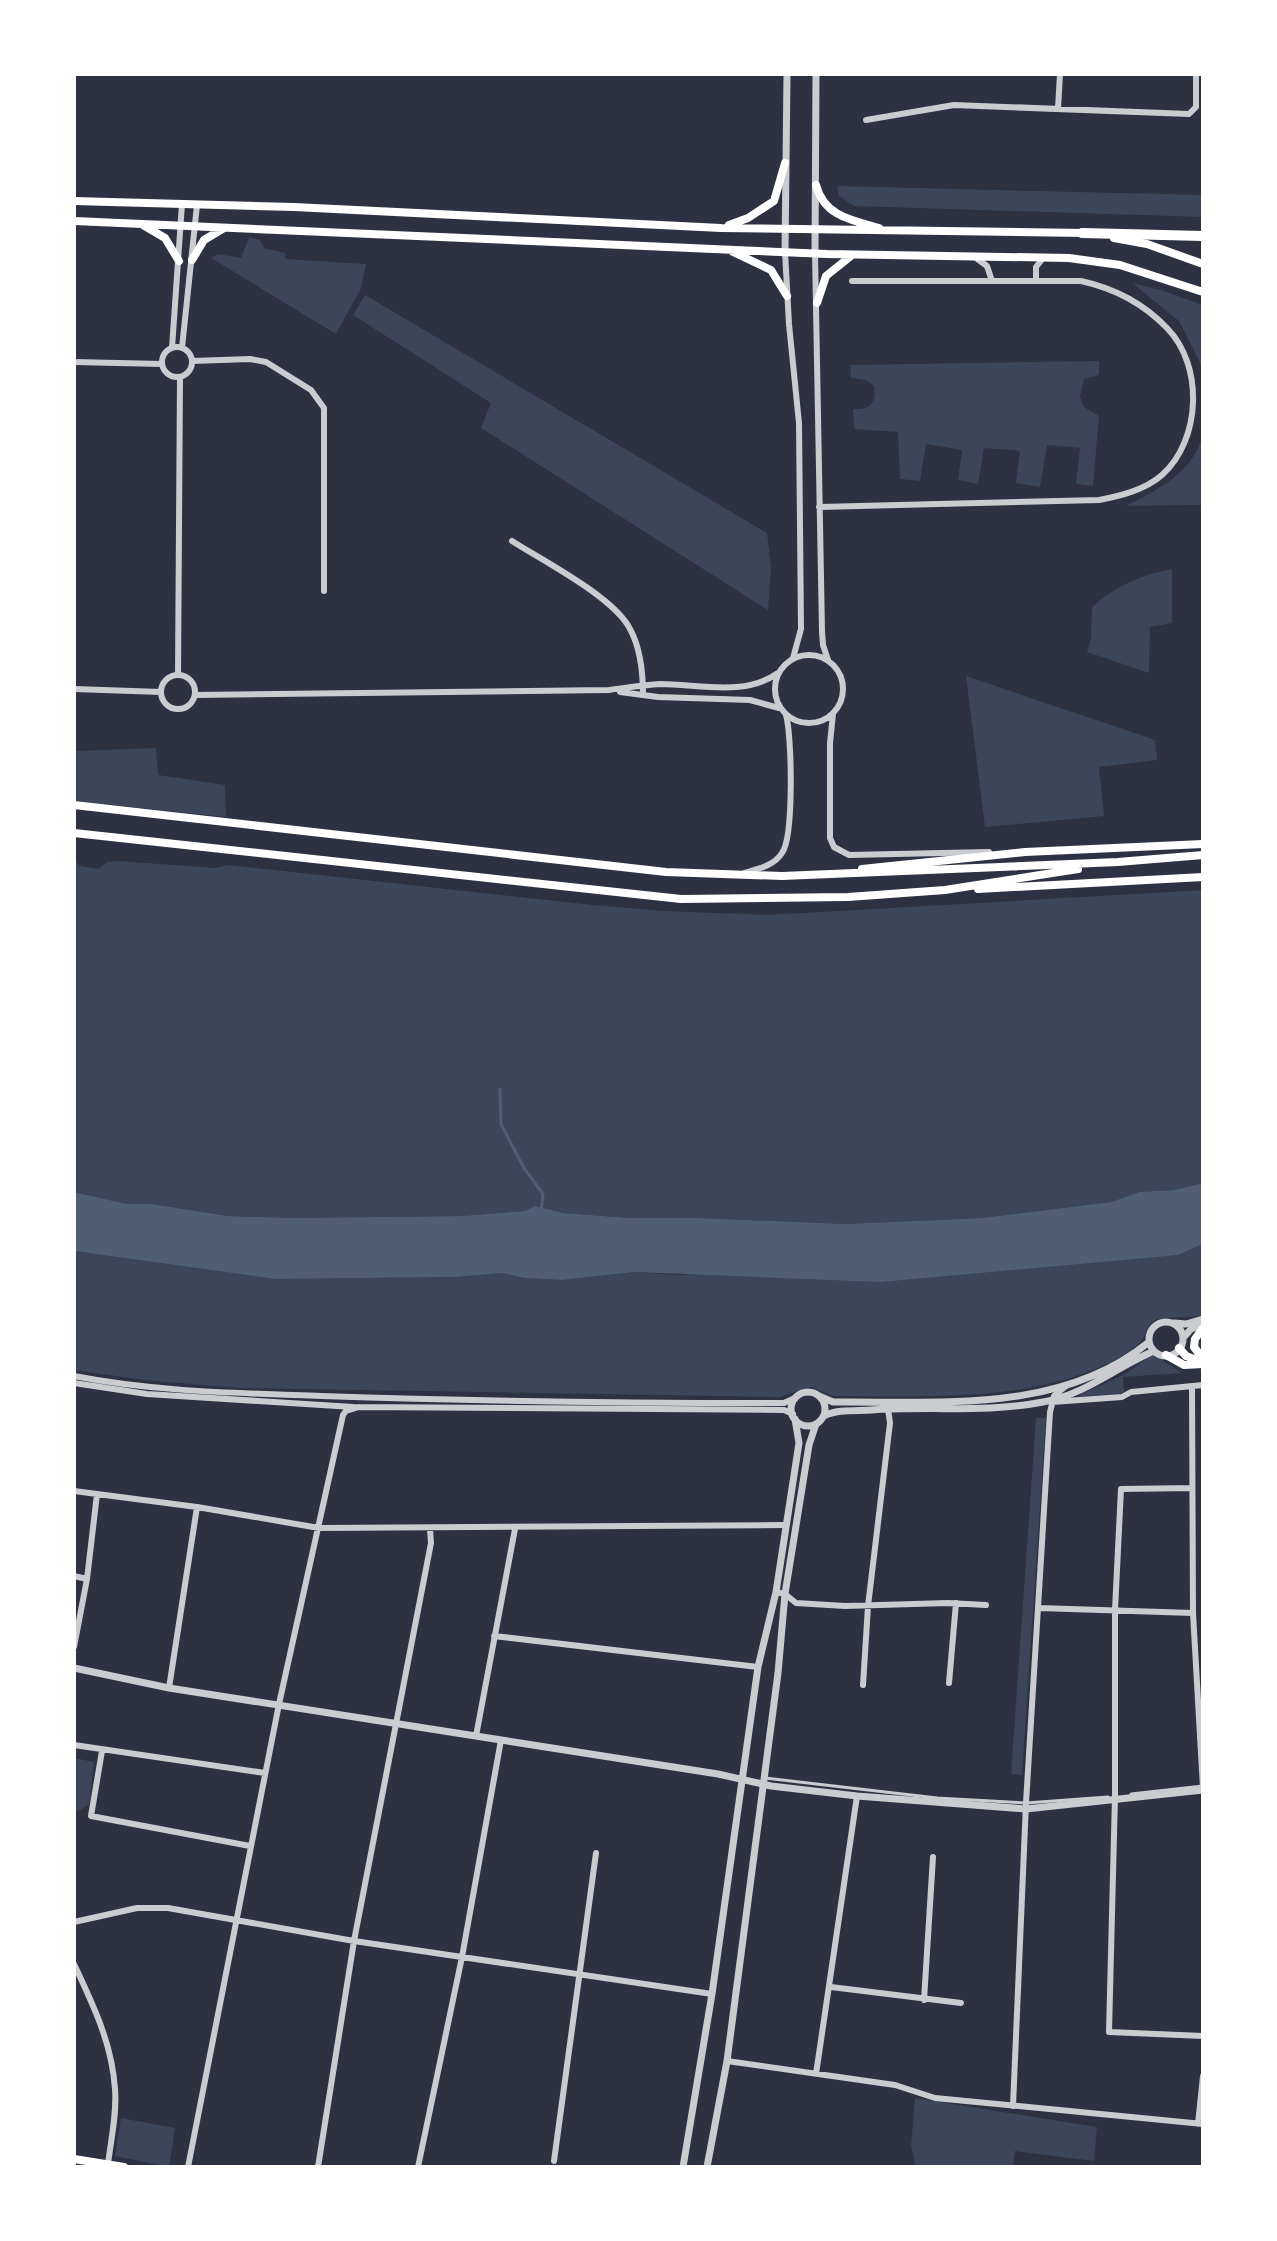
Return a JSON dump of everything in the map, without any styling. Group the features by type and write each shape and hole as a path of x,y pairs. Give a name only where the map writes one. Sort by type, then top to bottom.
{"highway":[{"path":"1082,233 1203,236"}],"main road":[{"path":"721,228 748,218 774,201 785,163"},
{"path":"816,185 822,201 834,213 891,231"},
{"path":"74,201 721,228 1082,233 1147,244 1203,264"},
{"path":"74,221 785,252 1044,257 1120,265 1203,292"},
{"path":"139,224 165,238 179,261"},
{"path":"192,260 210,234 228,227"},
{"path":"724,248 771,270 787,296"},
{"path":"817,303 830,271 848,256 859,254"},
{"path":"74,805 666,872 729,876 1118,862 1203,855"},
{"path":"74,833 681,899 848,897 1203,877"},
{"path":"782,876 1025,852 1203,844"},
{"path":"945,890 1118,862"},
{"path":"1203,1326 1194,1347 1203,1361"},
{"path":"1179,1348 1186,1356 1203,1361"},
{"path":"1166,1355 1184,1365 1203,1361"},
{"path":"74,2159 124,2167"}],"street":[{"path":"195,695 609,690 643,686 749,687 767,681 793,658 801,629 799,423 785,252 787,74"},
{"path":"778,673 774,691 780,708 795,721 815,723 833,714 839,706 843,686 841,676 828,660 823,645 815,253 816,74"},
{"path":"1058,109 1060,74"},
{"path":"866,120 954,105 1189,114 1196,107 1196,74"},
{"path":"172,348 182,204"},
{"path":"182,348 197,205"},
{"path":"969,256 987,266 992,281"},
{"path":"1036,281 1036,267 1044,257"},
{"path":"819,507 1099,500 1124,495 1160,477 1173,462 1191,426 1192,402 1187,361 1167,328 1125,296 1100,285 1081,281 852,281"},
{"path":"172,348 182,348 190,354 192,361 188,372 180,377 170,375 162,364 164,354 172,348"},
{"path":"192,361 258,359 311,390 320,400 324,408 324,591"},
{"path":"74,362 162,364"},
{"path":"178,675 180,377"},
{"path":"512,541 615,609 629,626 636,643 643,669 643,695"},
{"path":"793,658 811,655 828,660"},
{"path":"178,675 193,683 195,695 185,708 174,709 165,702 161,692 164,682 178,675"},
{"path":"698,686 698,698"},
{"path":"74,689 161,692"},
{"path":"609,690 643,695 750,700 780,708"},
{"path":"833,714 830,838 838,851 849,855 1025,852"},
{"path":"729,876 772,863 785,848 789,826 790,742 786,715"},
{"path":"74,1376 148,1388 242,1395 561,1403 784,1403 809,1392 833,1402 1001,1400 1069,1384 1105,1370 1149,1342 1153,1328 1161,1322 1186,1324 1203,1319"},
{"path":"1171,1323 1179,1329 1183,1338"},
{"path":"1149,1342 1154,1351 1166,1355 1179,1348 1191,1329 1203,1326"},
{"path":"1049,1401 1080,1391 1154,1351"},
{"path":"74,1383 147,1394 359,1407 784,1410 805,1425 816,1424"},
{"path":"1013,2106 1049,1401 1069,1384"},
{"path":"707,2167 727,2061 778,1673 785,1594 809,1445 816,1424 824,1416 836,1412 998,1407 1122,1397 1131,1392 1203,1385"},
{"path":"74,1668 169,1688 857,1796 1026,1806 1203,1788 1193,1613 1192,1386"},
{"path":"188,2167 279,1704 343,1415 336,1401 325,1396"},
{"path":"819,1396 825,1405 824,1416"},
{"path":"683,2167 712,1994 758,1667 776,1592 799,1443 794,1417 795,1398"},
{"path":"343,1415 359,1407"},
{"path":"863,1685 868,1606 890,1423 888,1409"},
{"path":"1191,1488 1121,1489 1115,1610 1115,1799 1109,2032 1203,2036"},
{"path":"74,1491 197,1507 319,1528 785,1525"},
{"path":"74,1647 87,1579 97,1494"},
{"path":"169,1688 197,1507"},
{"path":"318,2167 354,1941 431,1543 430,1529"},
{"path":"476,1736 515,1529"},
{"path":"74,1576 87,1579"},
{"path":"776,1592 785,1594 796,1603 986,1605"},
{"path":"949,1683 956,1603"},
{"path":"1039,1608 1193,1613"},
{"path":"494,1636 758,1667"},
{"path":"418,2167 462,1957 501,1740"},
{"path":"74,1745 265,1773"},
{"path":"102,1751 91,1816 250,1846"},
{"path":"816,2074 857,1796"},
{"path":"554,2161 596,1853"},
{"path":"924,2000 933,1857"},
{"path":"74,1922 137,1908 168,1908 354,1941 712,1994"},
{"path":"74,1964 101,2023 111,2055 115,2091 108,2166"},
{"path":"831,1987 961,2003"},
{"path":"727,2061 895,2085 935,2098 1201,2124 1203,2076"}],"lane":[{"path":"763,1781 1026,1806"}],"shaded area":[{"path":"837,186 1203,195 1203,217 854,206 839,196"},
{"path":"249,237 260,240 264,248 285,253 285,259 366,264 361,288 336,334 211,258 218,254 241,258"},
{"path":"1132,283 1203,305 1203,369 1179,321"},
{"path":"365,295 767,533 771,568 768,610 481,428 491,403 353,315"},
{"path":"1099,361 1099,375 1084,379 1080,397 1084,407 1099,416 1093,486 1076,484 1080,448 1047,445 1040,487 1016,483 1020,451 984,448 978,484 958,480 962,450 926,444 920,481 900,479 898,432 854,429 853,409 871,404 875,392 874,386 866,380 851,378 850,365"},
{"path":"1203,434 1203,505 1126,506 1162,486 1183,469 1198,448"},
{"path":"1172,569 1172,623 1150,627 1149,673 1087,652 1091,638 1092,607 1129,582"},
{"path":"966,676 1155,740 1157,760 1099,767 1104,816 985,827"},
{"path":"156,748 158,775 225,785 226,817 74,801 74,751"},
{"path":"74,860 80,866 98,869 107,862 117,861 216,868 228,865 593,905 768,915 1203,890 1203,1183 1174,1190 1139,1192 1111,1202 982,1218 846,1224 630,1218 563,1213 535,1206 526,1211 461,1216 228,1216 152,1204 127,1204 74,1192"},
{"path":"1203,1183 1203,1244 1178,1255 880,1282 635,1272 562,1280 524,1278 502,1273 456,1277 275,1279 74,1251 74,1192 127,1204 152,1204 228,1216 461,1216 525,1211 535,1206 563,1213 630,1218 846,1224 982,1218 1111,1202 1139,1192 1174,1190"},
{"path":"1203,1244 1203,1315 1155,1320 1142,1340 1127,1353 1095,1369 1064,1380 999,1392 833,1396 811,1387 779,1397 237,1388 74,1370 74,1251 275,1279 456,1277 502,1273 524,1278 562,1280 635,1272 679,1275 1178,1255"},
{"path":"1153,1354 1182,1373 1123,1377 1124,1393 1076,1397 1127,1373"},
{"path":"1036,1418 1046,1418 1022,1775 1011,1774"},
{"path":"74,1758 94,1762 89,1805 74,1813"},
{"path":"915,2098 1097,2127 1094,2161 1015,2151 1013,2167 916,2167 911,2146"},
{"path":"121,2118 175,2128 169,2167 115,2156"}],"waterway":[{"path":"500,1089 501,1124 524,1168 543,1194 541,1213"}]}
